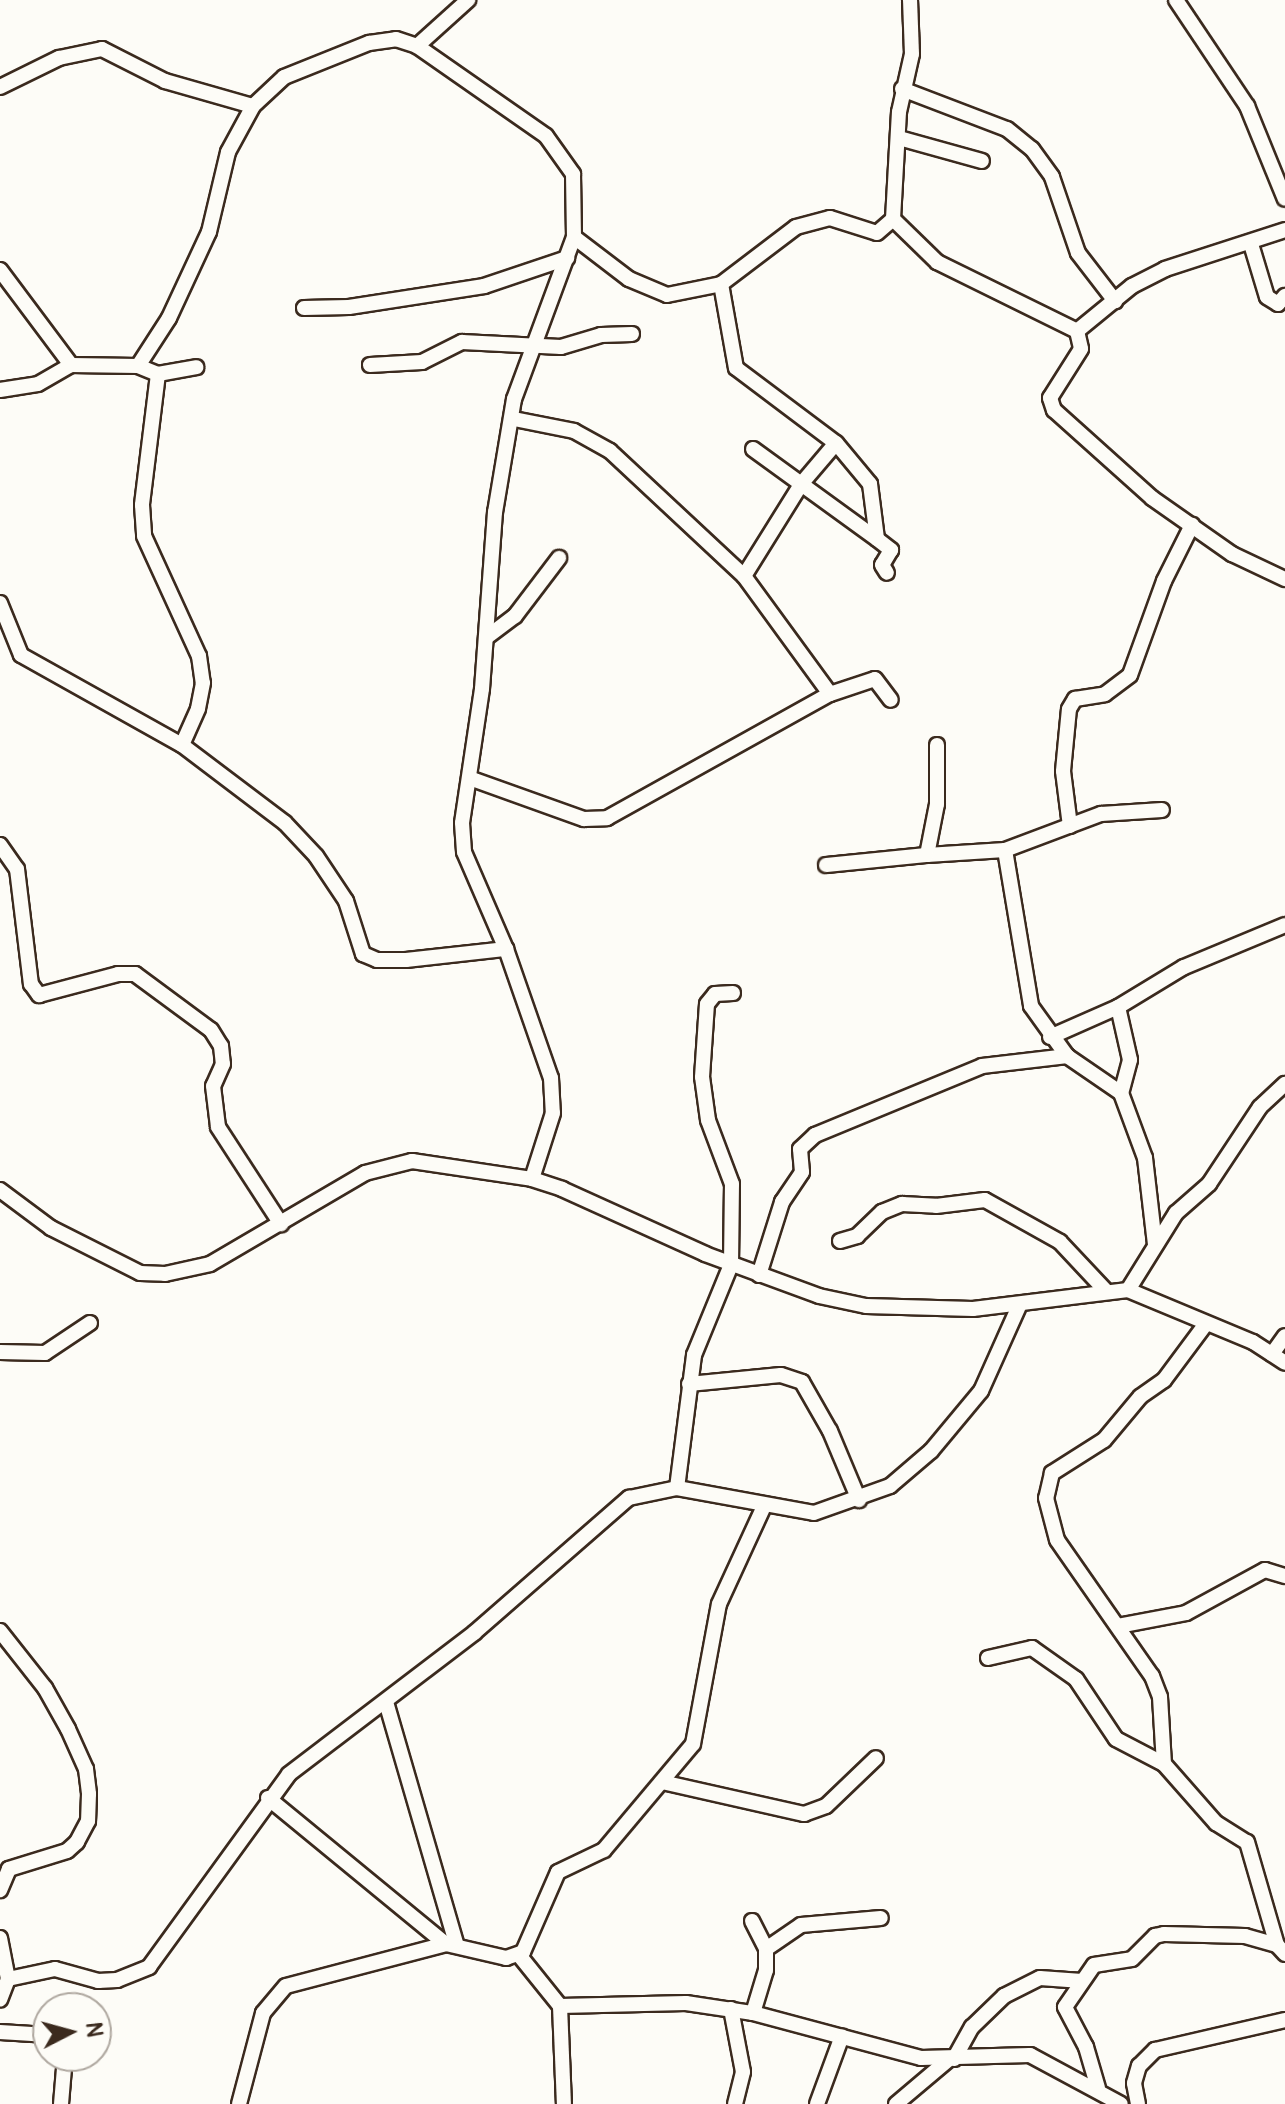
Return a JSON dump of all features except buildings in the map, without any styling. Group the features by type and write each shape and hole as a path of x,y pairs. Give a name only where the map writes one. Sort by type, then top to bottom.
{"street":[{"path":"417,46 468,0"},
{"path":"574,237 646,289 667,295 721,284 796,227 830,218 877,233 893,219 902,89 912,54 910,0"},
{"path":"1176,0 1242,96 1285,199"},
{"path":"138,366 189,279 209,232 228,152 253,106 284,77 369,43 396,39 417,46 546,136 563,155 573,174 574,237 514,399 514,419 495,512 487,637 472,779 462,823 464,852 506,949 554,1095 532,1179"},
{"path":"0,87 59,58 102,49 165,81 253,106"},
{"path":"902,89 1007,129 1032,149 1052,177 1078,253 1115,301"},
{"path":"899,138 982,161"},
{"path":"893,219 937,262 1077,331"},
{"path":"1077,331 1115,301 1165,269 1251,244 1285,230"},
{"path":"1251,244 1267,297 1278,304 1285,296"},
{"path":"304,308 349,307 484,286 567,258"},
{"path":"0,270 71,365"},
{"path":"721,284 736,368 836,443 870,484 877,539"},
{"path":"1077,331 1081,349 1050,404 1152,498 1232,554 1285,579"},
{"path":"370,365 422,362 462,342 536,343 561,347 601,335 632,334"},
{"path":"0,390 38,384 71,365 138,366 158,374 196,367"},
{"path":"158,374 142,505 144,536 199,656 203,683 198,709 182,745"},
{"path":"514,419 596,439 744,576 830,694"},
{"path":"744,576 770,542 802,483 836,443"},
{"path":"753,449 891,550 883,560 887,573"},
{"path":"1070,826 1063,771 1069,709 1075,699 1105,694 1130,675 1164,581 1192,525"},
{"path":"487,637 515,616 559,558"},
{"path":"0,603 21,655 182,745 285,823 316,856 346,901 363,954 377,960 406,960 506,949"},
{"path":"472,779 584,819 607,818 830,694 875,679 891,700"},
{"path":"927,855 937,804 937,745"},
{"path":"826,865 1005,850 1101,814 1162,810"},
{"path":"0,845 17,869 31,984 39,995 118,974 135,974 211,1030 221,1046 223,1064 213,1086 218,1127 281,1224"},
{"path":"1005,850 1024,982 1031,1006 1050,1037 1067,1056 1121,1093 1145,1158 1155,1245"},
{"path":"1050,1037 1118,1007 1184,967 1285,925"},
{"path":"677,1488 689,1384 708,1313 731,1265 732,1184 708,1120 702,1077 707,1004 715,994 733,993"},
{"path":"1118,1007 1130,1060 1121,1093"},
{"path":"759,1275 782,1202 802,1172 800,1149 815,1135 982,1066 1067,1056"},
{"path":"1128,1290 1176,1213 1209,1184 1260,1107 1285,1084"},
{"path":"0,1190 51,1228 140,1273 165,1274 210,1264 387,1163 412,1161 532,1179 731,1265 866,1306 973,1309 1128,1290 1148,1294 1278,1359 1285,1336"},
{"path":"840,1241 857,1236 882,1212 902,1204 936,1206 977,1198 1060,1242 1106,1291"},
{"path":"8,1979 55,1969 98,1981 117,1980 149,1967 268,1798 316,1751 386,1702 474,1633 604,1516 629,1498 677,1488 814,1513 859,1500 914,1468 981,1391 1020,1304"},
{"path":"0,1352 45,1353 90,1323"},
{"path":"1164,1764 1157,1687 1057,1540 1048,1485 1060,1464 1104,1440 1140,1397 1164,1380 1205,1325"},
{"path":"689,1384 781,1375 802,1382 830,1431 859,1500"},
{"path":"519,1955 558,1872 604,1850 693,1744 719,1604 764,1506"},
{"path":"1118,1626 1186,1613 1265,1570 1285,1576"},
{"path":"0,1631 45,1688 68,1729 86,1769 89,1794 88,1821 77,1842 67,1851 9,1869 0,1890"},
{"path":"988,1658 1032,1648 1076,1679 1116,1739 1164,1764 1216,1823 1247,1842 1281,1949"},
{"path":"386,1702 451,1944"},
{"path":"662,1782 804,1814 826,1806 876,1758"},
{"path":"268,1798 451,1944 506,1958 519,1955"},
{"path":"766,1949 801,1925 881,1918"},
{"path":"752,1921 766,1949 765,1977 753,2013"},
{"path":"1098,2088 1086,2047 1065,2007 1094,1965 1132,1959 1155,1936 1164,1934 1245,1936 1281,1949"},
{"path":"0,1938 8,1979 0,2000"},
{"path":"239,2104 263,2013 286,1986 451,1944"},
{"path":"519,1955 560,2006 564,2104"},
{"path":"896,2104 951,2060 972,2027 1004,1996 1040,1978 1082,1981"},
{"path":"560,2006 686,2003 753,2013 921,2058 951,2060 1030,2055 1098,2088 1121,2104"},
{"path":"731,2009 743,2072 735,2104"},
{"path":"1138,2104 1134,2083 1139,2066 1155,2050 1285,2020"},
{"path":"0,2032 32,2034"},
{"path":"817,2104 842,2036"},
{"path":"61,2104 64,2072"}]}
